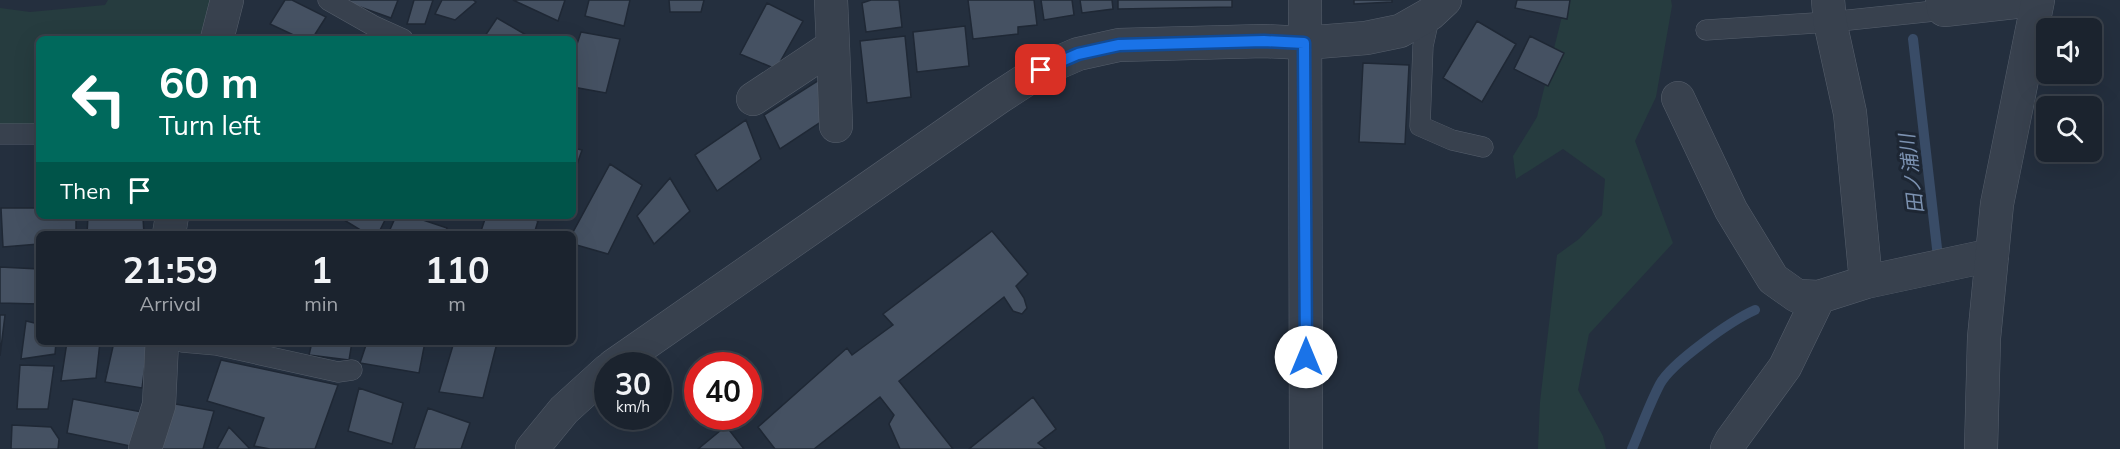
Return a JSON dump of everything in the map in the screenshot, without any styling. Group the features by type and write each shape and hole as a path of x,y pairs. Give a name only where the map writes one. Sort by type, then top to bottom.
{"street":[{"path":"218,36 227,0"},
{"path":"831,0 836,126"},
{"path":"1305,0 1306,449"},
{"path":"1943,5 2032,0"},
{"path":"1981,449 1984,338 1997,204 2038,0"},
{"path":"633,352 988,105 1041,70 1078,54 1119,45 1264,41 1304,43 1366,39 1400,31 1438,7"},
{"path":"1829,11 1850,113 1866,282"},
{"path":"753,99 833,46"},
{"path":"1678,98 1731,210 1773,279 1797,297 1819,297 1866,282 1992,255"},
{"path":"1727,449 1785,367 1819,297"},
{"path":"145,449 159,405 162,345"},
{"path":"532,449 564,410 594,383"}],"lane":[{"path":"328,0 396,36"},
{"path":"1706,30 1829,11 1943,5"},
{"path":"1438,7 1423,46 1420,126 1452,140 1483,147"},
{"path":"0,134 36,134"},
{"path":"216,345 338,372 352,370"}],"green space":[{"path":"108,0 218,0 209,36 36,36 36,127 0,127 0,8 30,12 105,5"},
{"path":"1566,0 1671,0 1672,6 1656,97 1635,141 1673,243 1589,334 1578,390 1603,436 1606,449 1538,449 1540,402 1557,255 1579,239 1602,215 1605,179 1563,149 1516,179 1513,156 1537,117"}],"building":[{"path":"285,0 292,0 326,17 314,36 296,36 270,24"},
{"path":"347,0 398,0 391,18 346,2"},
{"path":"414,0 433,0 425,24 407,24"},
{"path":"442,0 473,0 476,2 455,20 435,14"},
{"path":"513,0 565,0 558,21"},
{"path":"589,0 630,0 624,26 585,16"},
{"path":"669,0 704,0 701,12 670,12"},
{"path":"871,0 899,0 902,27 866,32 862,3"},
{"path":"968,0 1034,0 1037,25 1018,27 1018,34 973,39"},
{"path":"1041,0 1072,0 1074,15 1044,20"},
{"path":"1080,0 1112,0 1113,9 1082,13"},
{"path":"1118,0 1232,0 1232,7 1118,9"},
{"path":"1354,0 1392,0 1392,2 1354,4"},
{"path":"1517,0 1570,0 1567,19 1515,8"},
{"path":"767,3 803,21 776,69 740,54"},
{"path":"497,18 528,36 485,36"},
{"path":"1477,21 1516,44 1482,102 1443,78"},
{"path":"965,26 969,66 917,72 913,32"},
{"path":"581,32 620,39 606,93 576,88 576,47"},
{"path":"905,36 911,97 867,103 860,41"},
{"path":"1530,36 1564,53 1548,86 1514,69"},
{"path":"1363,63 1409,65 1405,144 1359,142"},
{"path":"819,80 824,120 780,149 764,115"},
{"path":"746,120 761,159 717,191 695,155"},
{"path":"576,149 582,150 576,167"},
{"path":"610,164 642,185 608,254 576,245 576,231 574,231"},
{"path":"670,178 690,211 654,244 637,216"},
{"path":"1,208 36,208 36,219 76,219 76,231 36,231 36,244 3,247"},
{"path":"88,219 143,219 144,231 87,231"},
{"path":"386,219 380,231 362,231 344,220"},
{"path":"395,219 420,219 447,228 446,231 389,231"},
{"path":"485,219 538,221 535,231 481,231"},
{"path":"992,231 1028,274 1016,286 1027,308 1022,314 1013,311 1004,297 899,381 953,449 900,449 889,424 894,415 880,397 814,449 775,449 760,430 762,423 847,348 852,355 893,325 883,314"},
{"path":"0,267 36,269 36,304 0,303"},
{"path":"0,315 5,315 0,356"},
{"path":"26,321 36,323 36,345 56,345 55,354 21,359"},
{"path":"67,345 100,345 96,378 61,381"},
{"path":"113,345 148,345 142,388 105,382"},
{"path":"311,345 352,345 349,360 309,355"},
{"path":"366,345 424,345 419,373 360,363"},
{"path":"453,345 496,345 483,398 439,392"},
{"path":"221,360 338,385 315,449 270,449 254,446 264,418 207,401"},
{"path":"20,365 54,366 48,409 17,409"},
{"path":"359,388 403,403 392,444 348,431"},
{"path":"1033,397 1056,429 1038,443 1046,449 969,449"},
{"path":"73,399 142,412 135,447 67,433"},
{"path":"170,403 214,411 203,449 157,449"},
{"path":"428,408 470,423 461,449 414,449"},
{"path":"12,425 51,427 59,439 58,449 11,449"},
{"path":"229,427 250,449 217,449"},
{"path":"721,430 729,430 744,449 698,449"}],"waterway":[{"name":"田ノ浦川","path":"1913,39 1938,257 1933,258"},
{"name":"田ノ浦川","path":"1632,449 1656,392 1666,375 1703,343 1755,310"}],"route":[{"path":"1041,70 1078,54 1119,45 1264,41 1304,43 1306,357"}]}
